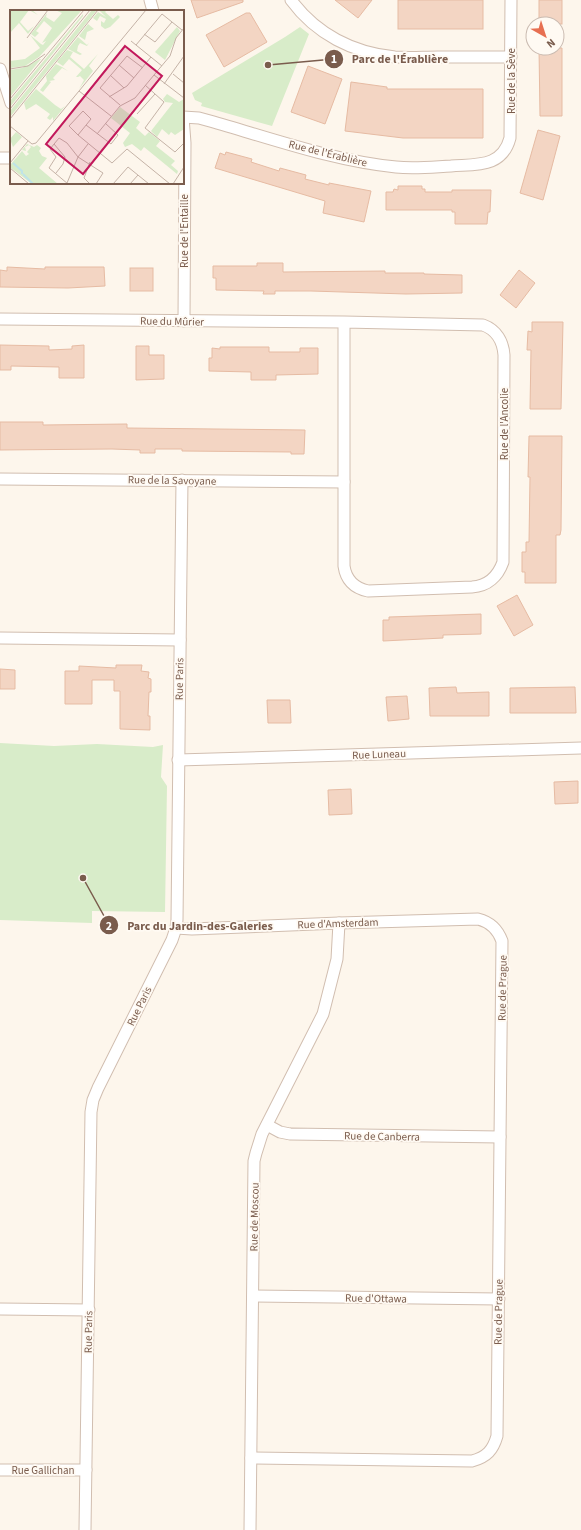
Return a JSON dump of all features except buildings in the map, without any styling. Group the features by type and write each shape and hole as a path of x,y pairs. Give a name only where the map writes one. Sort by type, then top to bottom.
{"street":[{"path":"150,0 153,10"},
{"path":"291,0 304,16 323,32 348,46 370,54 397,57 511,57"},
{"name":"Rue de la Sève","path":"498,158 504,152 510,138 511,0"},
{"path":"0,69 10,100"},
{"name":"Rue de l'Érablière","path":"184,117 210,121 347,160 395,167 406,168 485,164 498,158"},
{"name":"Rue de l'Entaille","path":"184,130 184,321"},
{"name":"Rue du Mûrier","path":"0,319 344,322"},
{"name":"Rue de l'Ancolie","path":"344,322 482,325 492,330 501,341 504,355 503,562 492,580 479,587 368,591 356,587 348,579 344,566 344,322"},
{"name":"Rue de la Savoyane","path":"0,479 344,482"},
{"name":"Rue Paris","path":"85,1530 91,1123 93,1100 172,940 176,928 182,480"},
{"path":"0,638 180,640"},
{"name":"Rue Luneau","path":"178,760 581,748"},
{"name":"Rue d'Amsterdam","path":"176,928 192,929 339,922 478,919 490,924 496,930"},
{"name":"Rue de Moscou","path":"250,1530 254,1161 258,1143 323,1014 337,959 339,922"},
{"name":"Rue de Prague","path":"251,1458 468,1461 479,1459 492,1449 497,1436 502,948 500,935 496,930"},
{"name":"Rue de Canberra","path":"267,1125 280,1132 290,1134 500,1137"},
{"name":"Rue d'Ottawa","path":"252,1296 498,1299"},
{"path":"0,1309 89,1310"},
{"name":"Rue Gallichan","path":"0,1470 86,1470"}],"green space":[{"path":"300,27 309,34 272,126 201,106 202,103 195,100 192,93"},
{"path":"0,743 54,746 97,744 153,747 163,745 161,777 167,786 165,912 92,911 92,923 0,920"}],"place":[{"name":"Parc de l'Érablière","path":"268,65"},
{"name":"Parc du Jardin-des-Galeries","path":"83,878"}]}
